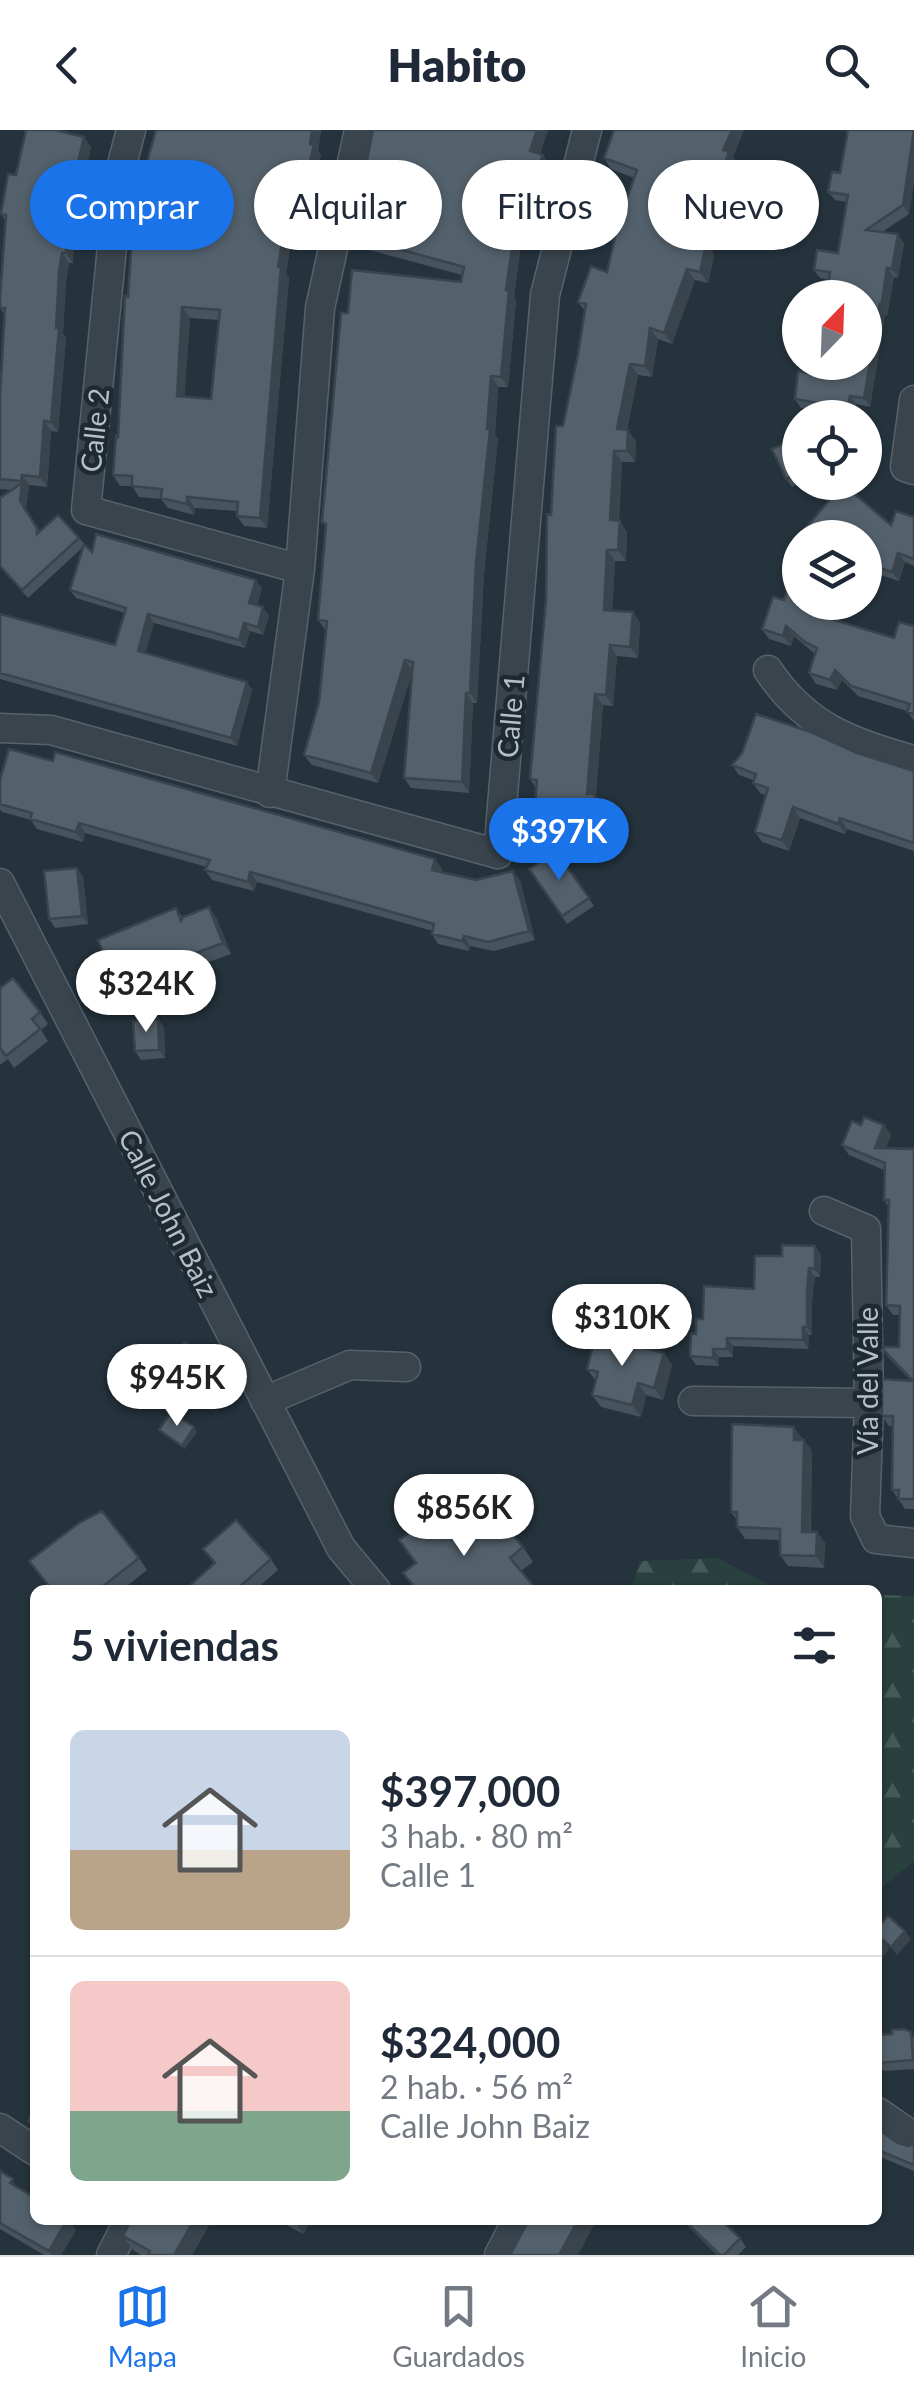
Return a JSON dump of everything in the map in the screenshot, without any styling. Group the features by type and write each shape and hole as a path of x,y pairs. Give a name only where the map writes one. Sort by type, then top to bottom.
{"street":[{"name":"Calle 2","path":"130,130 119,176 86,510 300,569"},
{"path":"270,793 300,569 320,308 359,130"},
{"name":"Calle 1","path":"0,728 51,730 498,854 544,295 587,130"},
{"path":"914,400 904,467 914,470"},
{"path":"768,670 788,700 854,744 914,760"},
{"name":"Calle John Baiz","path":"0,883 341,1548 372,1585"},
{"name":"Vía del Valle","path":"824,1211 866,1229 869,1403 865,1516 876,1539 914,1542"},
{"path":"265,1401 350,1365 406,1367"},
{"path":"692,1400 869,1403"},
{"path":"882,2115 914,2138"},
{"path":"0,2128 30,2148"},
{"path":"111,2255 126,2225"},
{"path":"498,2255 514,2225"}],"green space":[{"path":"718,1558 769,1585 633,1585 640,1561"},
{"path":"882,1595 914,1596 914,1861 882,1888"}],"building":[{"path":"26,130 55,130 84,137 79,160 30,160 30,250 66,250 59,272 51,422 44,421 40,477 22,475 21,481 0,479 5,308 0,308 0,299 6,215 1,214 8,174 16,175"},
{"path":"156,130 312,130 310,160 254,160 254,250 281,250 260,518 237,516 238,502 187,497 187,504 161,498 162,489 132,486 132,476 113,475 131,252 234,250 234,160 148,160","holes":["182,307 220,310 211,399 177,396"]},
{"path":"373,130 537,130 530,151 543,155 541,160 462,160 462,250 512,250 501,377 491,376 462,782 404,778 413,662 405,660 371,773 304,755 319,702 327,621 318,620 326,524 322,522 341,313 348,313 352,270 461,282 464,267 402,250 442,250 442,160 367,160"},
{"path":"614,130 732,130 723,150 729,152 726,160 648,160 648,250 705,250 700,272 687,269 664,333 650,328 645,366 630,364 617,429 628,430 627,451 614,451 610,520 620,521 618,550 607,550 604,610 633,612 630,647 610,645 606,695 595,694 587,794 595,794 592,826 534,821 537,780 530,779 546,600 547,514 551,515 556,426 563,426 586,304 578,302 591,266 607,272 612,250 628,250 628,196 637,170 628,167 628,160 604,158"},
{"path":"848,130 914,130 903,205 866,230 898,234 882,301 882,280 829,280 830,272 814,270 817,250 838,253 848,195 828,192 832,172 840,173"},
{"path":"797,380 867,380 864,398 795,399"},
{"path":"782,445 782,470 772,449"},
{"path":"22,483 20,501 37,534 58,515 79,538 22,590 0,566 0,498"},
{"path":"829,500 862,500 891,525 896,511 914,517 914,559 898,553 892,572 882,569 882,520 813,520"},
{"path":"96,534 256,580 249,603 263,607 258,627 244,623 239,640 148,614 138,651 247,682 231,738 0,673 0,614 115,645 126,608 70,590 84,544 92,552"},
{"path":"773,597 782,599 782,620 834,620 894,638 899,622 914,626 914,714 907,712 910,704 851,686 835,670 830,680 809,673 817,648 786,626 783,636 762,629"},
{"path":"756,714 914,771 914,843 840,818 838,824 793,807 782,840 755,832 768,788 753,783 756,774 732,765 742,753"},
{"path":"9,749 53,761 55,752 435,859 432,870 476,880 513,871 529,931 488,942 464,936 462,941 432,934 434,924 250,872 248,882 205,870 210,860 79,823 76,832 30,819 32,813 0,804 0,780"},
{"path":"556,851 589,898 562,916 529,869"},
{"path":"77,868 82,916 49,919 44,871"},
{"path":"209,907 223,943 163,965 160,959 114,978 98,940 176,908 181,921"},
{"path":"13,978 40,1012 32,1019 40,1029 6,1056 0,1048 0,988"},
{"path":"158,1019 159,1050 135,1051 133,1021"},
{"path":"864,1117 884,1125 875,1148 914,1149 914,1499 898,1499 899,1490 892,1490 893,1416 882,1416 882,1379 913,1381 881,1347 899,1347 900,1306 886,1305 889,1200 884,1200 885,1163 842,1145 852,1121 861,1125"},
{"path":"782,1245 815,1246 815,1269 809,1268 803,1340 727,1338 727,1349 713,1349 713,1358 690,1356 691,1333 696,1334 696,1319 703,1319 704,1286 754,1289 755,1256 782,1256"},
{"path":"596,1335 664,1353 654,1388 638,1383 632,1405 592,1395 598,1372 587,1369"},
{"path":"185,1342 212,1367 180,1402 153,1378"},
{"path":"171,1412 194,1427 182,1446 159,1430"},
{"path":"732,1424 794,1427 794,1440 804,1440 802,1532 817,1532 816,1556 780,1555 780,1529 737,1527 737,1512 731,1512"},
{"path":"102,1511 139,1558 104,1585 48,1585 29,1561 79,1523"},
{"path":"431,1517 447,1538 473,1517 489,1536 504,1524 523,1547 510,1558 533,1585 413,1585 403,1573 416,1563 399,1540"},
{"path":"236,1520 271,1559 242,1585 191,1585 215,1563 203,1549"},
{"path":"888,1916 905,1931 891,1947 882,1941 882,1923"},
{"path":"892,2030 911,2032 913,2060 882,2063 882,2035 892,2034"},
{"path":"882,2132 898,2143 914,2144 914,2165 882,2152"},
{"path":"0,2171 13,2179 10,2183 30,2195 30,2225 64,2225 49,2251 0,2223"},
{"path":"128,2225 191,2225 174,2255 148,2255 150,2251 123,2236"},
{"path":"526,2225 575,2225 559,2255 510,2255"},
{"path":"689,2225 726,2225 740,2238 720,2255"}]}
